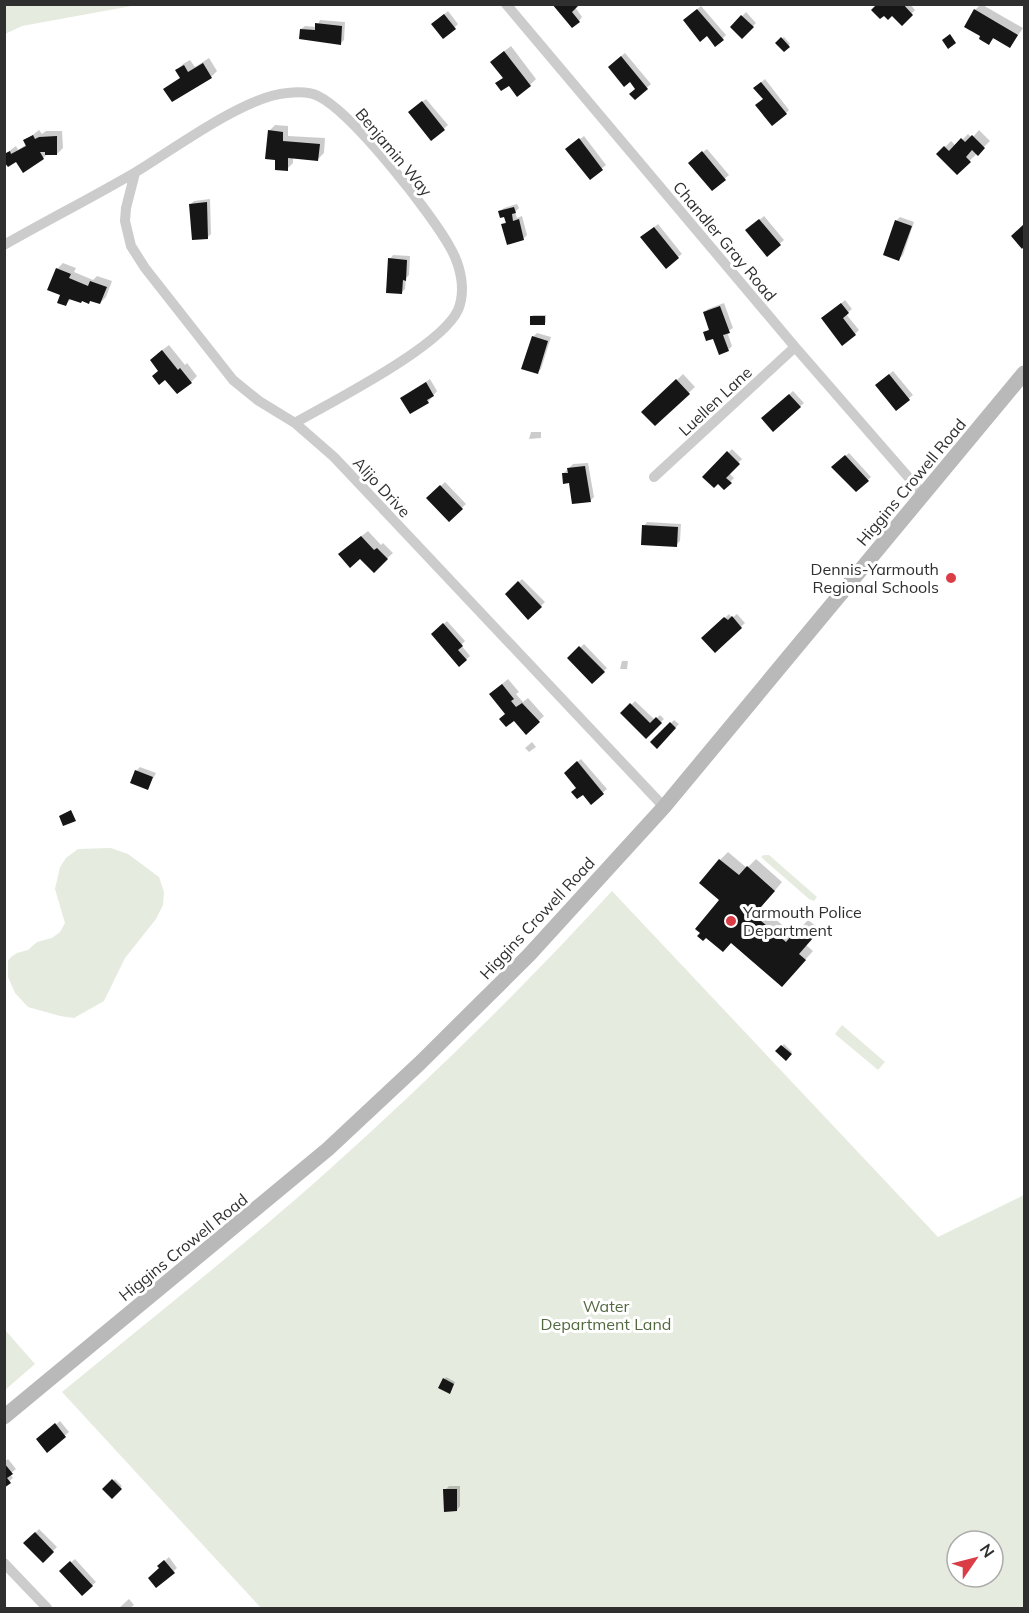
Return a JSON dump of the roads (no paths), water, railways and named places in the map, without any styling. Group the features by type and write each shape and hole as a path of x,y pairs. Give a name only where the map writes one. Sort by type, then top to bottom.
{"main road":[{"name":"Higgins Crowell Road","path":"4,1417 328,1149 530,955 664,807 1024,373"}],"street":[{"name":"Chandler Gray Road","path":"506,4 795,347 923,494"},
{"name":"Benjamin Way","path":"4,245 135,173 235,111 269,96 301,93 317,95 336,108 358,130 415,198 452,250 459,268 463,291 458,310 446,328 421,348 295,423"},
{"name":"Alijo Drive","path":"135,173 125,221 127,234 138,258 233,380 251,395 295,423 334,457 664,807"},
{"name":"Luellen Lane","path":"654,477 795,347"},
{"path":"4,1563 47,1608"}],"place":[{"name":"Dennis-Yarmouth Regional Schools","path":"951,578"},
{"name":"Yarmouth Police Department","path":"731,921"}],"park label":[{"name":"Water Department Land","path":"606,1315"}]}
